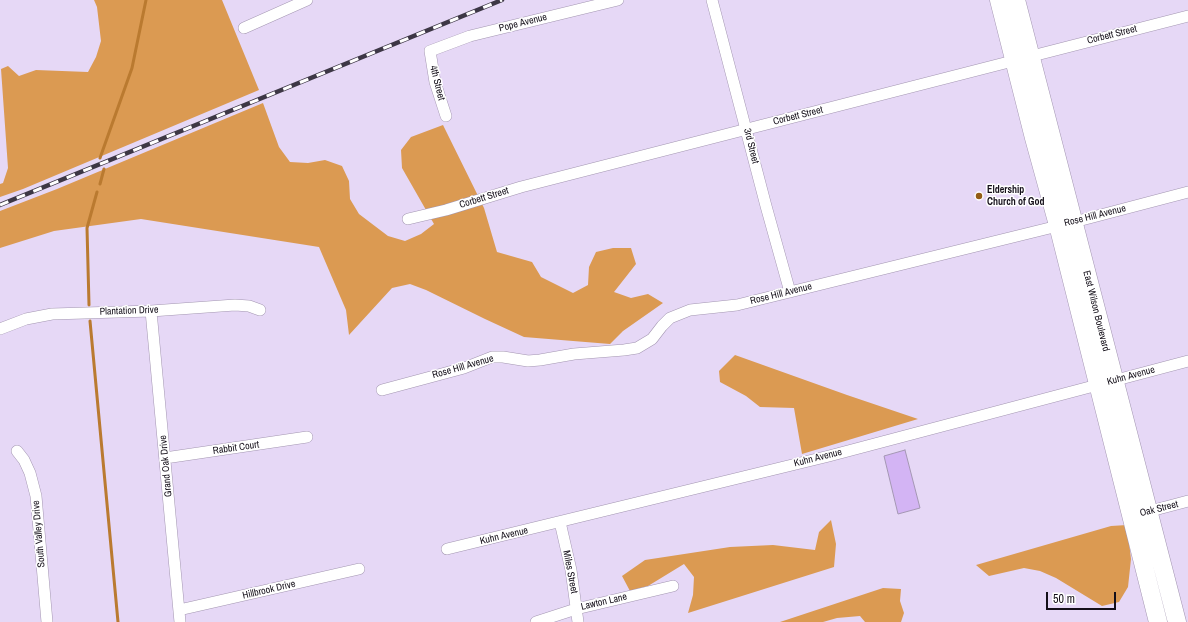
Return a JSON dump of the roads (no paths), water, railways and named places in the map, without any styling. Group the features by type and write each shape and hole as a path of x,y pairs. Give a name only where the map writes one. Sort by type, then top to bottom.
{"main road":[{"name":"East Wilson Boulevard","path":"999,0 1022,59 1106,382 1148,511 1177,622"},
{"name":"East Wilson Boulevard","path":"1016,0 1022,59"},
{"name":"East Wilson Boulevard","path":"1106,382 1130,516 1158,622"}],"street":[{"path":"244,28 307,0"},
{"name":"Pope Avenue","path":"430,51 470,36 618,0"},
{"name":"3rd Street","path":"712,0 790,292"},
{"name":"Corbett Street","path":"408,219 446,210 521,187 1188,16"},
{"name":"4th Street","path":"430,51 435,82 446,116"},
{"name":"Rose Hill Avenue","path":"382,390 464,368 492,357 528,361 574,354 637,348 652,339 670,318 678,314 703,308 737,305 1066,224 1188,192"},
{"name":"Plantation Drive","path":"0,329 26,319 52,314 151,311 235,305 248,306 260,310"},
{"name":"Grand Oak Drive","path":"151,311 180,622"},
{"name":"Kuhn Avenue","path":"447,549 829,456 1188,361"},
{"name":"Rabbit Court","path":"165,458 307,438"},
{"name":"South Valley Drive","path":"17,450 30,473 36,496 47,622"},
{"name":"Oak Street","path":"1130,516 1188,501"},
{"name":"Miles Street","path":"560,522 571,570 578,622"},
{"name":"Hillbrook Drive","path":"179,610 358,569"},
{"name":"Lawton Lane","path":"536,622 576,609 673,586"}],"waterway":[{"path":"100,158 132,68 146,0"},
{"path":"100,184 104,169"},
{"path":"89,305 87,228 97,192"},
{"path":"90,321 118,622"}],"railway":[{"path":"0,205 502,0"}],"place":[{"name":"Eldership Church of God","path":"979,196"}]}
